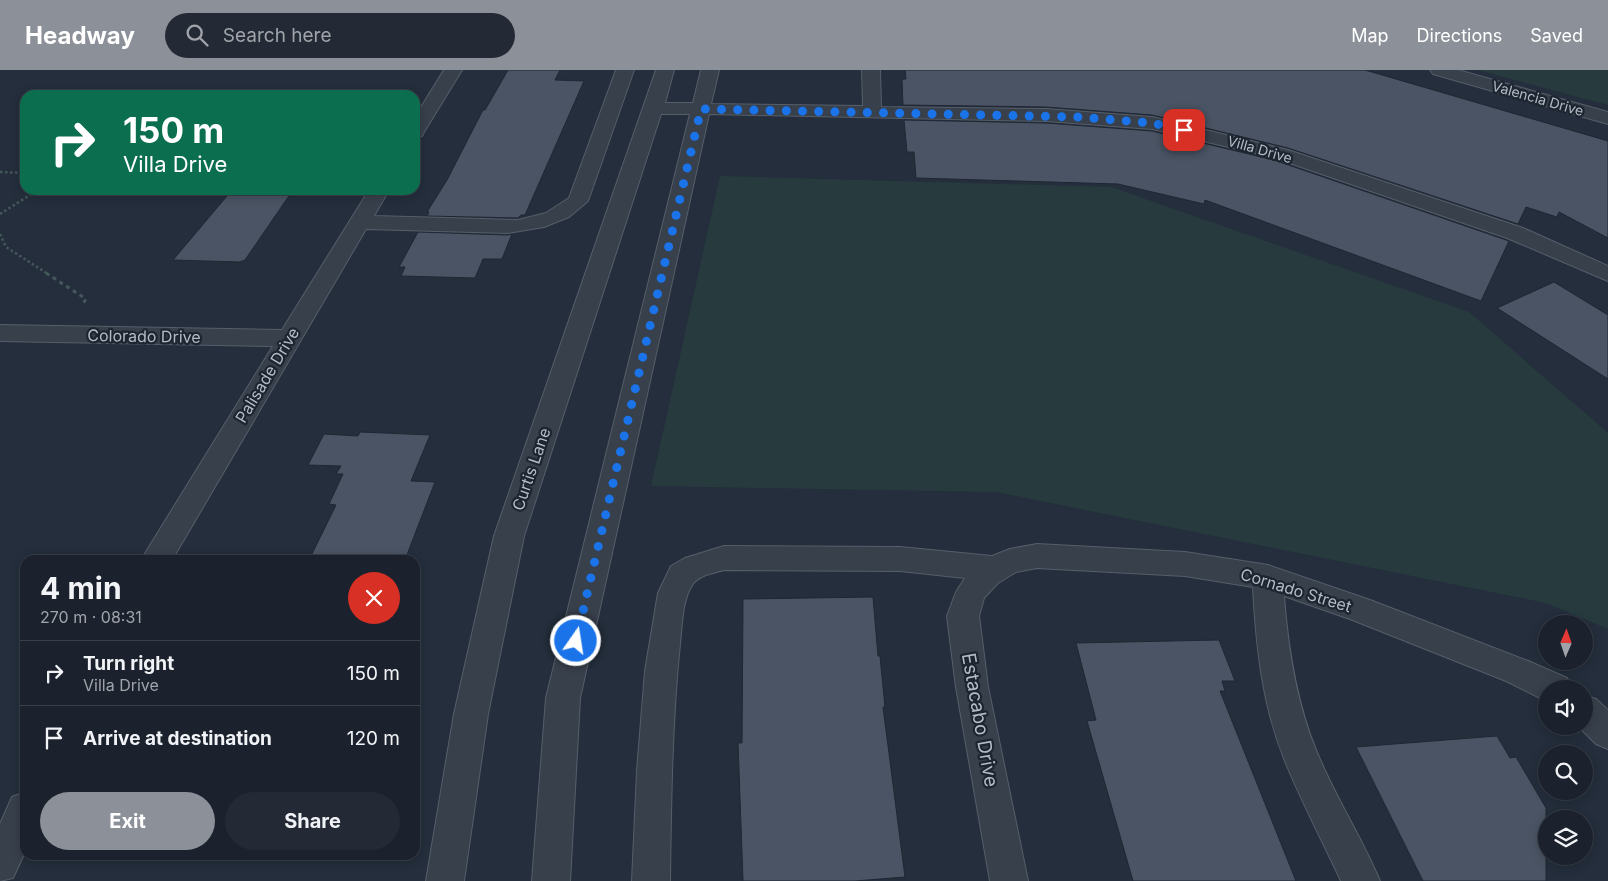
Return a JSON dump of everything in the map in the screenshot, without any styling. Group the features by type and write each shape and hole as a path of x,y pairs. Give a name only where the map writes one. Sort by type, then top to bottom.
{"street":[{"path":"420,124 453,70"},
{"path":"360,222 508,227 529,225 549,220 566,212 578,201 625,70"},
{"name":"Curtis Lane","path":"445,881 471,714 509,536 654,108 665,70"},
{"path":"551,881 563,698 710,70"},
{"path":"871,70 872,112"},
{"name":"Valencia Drive","path":"1439,70 1608,118"},
{"name":"Villa Drive","path":"654,108 1095,118 1152,123 1282,154 1515,234 1608,274"},
{"name":"Palisade Drive","path":"159,555 377,195"},
{"name":"Colorado Drive","path":"0,333 289,338"},
{"name":"Cornado Street","path":"995,569 1010,561 1037,556 1185,564 1231,570 1268,578 1358,609 1509,667 1538,681"},
{"path":"651,881 653,777 665,633 674,590 681,576 701,564 724,558 900,559 995,569"},
{"name":"Estacabo Drive","path":"995,569 987,574 971,592 963,616 972,688 1009,881"},
{"path":"1268,578 1272,642 1281,694 1294,737 1300,755 1361,881"},
{"path":"1593,719 1608,733"},
{"path":"0,865 20,821"}],"path":[{"path":"0,172 20,173"},
{"path":"0,214 30,195"},
{"path":"0,234 6,247 86,300 65,334"}],"green space":[{"path":"1478,70 1608,70 1608,105"},
{"path":"720,176 1111,187 1469,312 1608,433 1608,629 1593,623 1593,615 1575,615 1546,603 996,492 651,486"}],"building":[{"path":"508,70 560,70 555,80 584,81 525,215 521,215 518,218 427,216 429,212 427,212 447,180 483,110 485,110"},
{"path":"905,70 1365,70 1608,141 1608,238 1559,212 1557,217 1526,207 1518,224 1288,148 1152,115 1046,107 903,105 902,79 906,79"},
{"path":"904,120 1046,123 1152,131 1274,160 1509,241 1481,301 1205,200 1204,204 1118,184 916,178 914,152 907,152"},
{"path":"228,195 290,195 245,260 240,262 173,260"},
{"path":"418,232 512,234 502,259 483,259 475,278 401,276 405,267 399,267"},
{"path":"1554,282 1608,315 1608,379 1497,308"},
{"path":"360,432 430,435 411,481 435,482 407,555 311,555 336,505 329,504 343,474 336,474 341,466 308,465 324,434 358,436"},
{"path":"873,597 885,707 883,707 905,877 855,881 743,881 738,743 742,743 743,599"},
{"path":"1219,640 1235,681 1222,681 1225,691 1220,691 1296,881 1133,881 1087,721 1096,720 1076,643"},
{"path":"1497,736 1510,758 1516,757 1538,794 1538,800 1541,800 1546,808 1546,810 1538,810 1538,865 1546,865 1546,881 1423,881 1356,747"}],"route":[{"path":"576,641 701,109 1079,117 1152,123 1184,130"}]}
